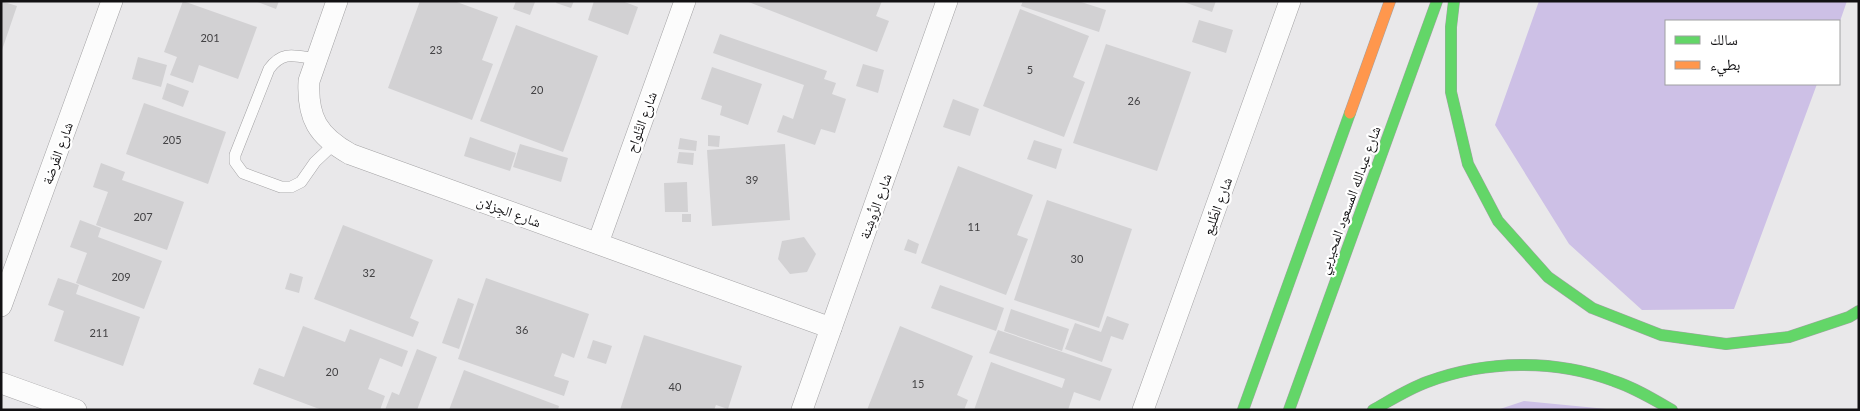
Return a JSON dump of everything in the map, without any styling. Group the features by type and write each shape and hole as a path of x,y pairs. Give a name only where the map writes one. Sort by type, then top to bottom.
{"main road":[{"name":"شارع عبدالله المسعود المحيربي","path":"1243,410 1390,1"},
{"name":"شارع عبدالله المسعود المحيربي","path":"1289,410 1437,1"},
{"path":"1454,1 1451,27 1451,92 1468,164 1498,222 1548,277 1592,308 1660,336 1726,344 1789,338 1849,318 1859,311"},
{"path":"1372,410 1393,396 1425,382 1460,371 1496,365 1533,364 1569,368 1605,377 1639,391 1672,410"}],"street":[{"name":"شارع الفَرضة","path":"1,306 112,1"},
{"name":"شارع الجِزلان","path":"337,1 309,81 311,109 319,129 333,144 350,154 831,328"},
{"name":"شارع التِّلواح","path":"598,243 685,1"},
{"name":"شارع الرُّوشِنة","path":"802,410 947,1"},
{"name":"شارع الطَّليع","path":"1143,410 1290,1"},
{"path":"1,383 76,410"}],"lane":[{"path":"316,59 288,55 277,59 269,69 235,155 235,162 238,169 243,173 280,187 291,188 301,182 315,162 333,144"}],"shaded area":[{"path":"1539,1 1847,1 1840,21 1665,20 1665,85 1817,85 1734,309 1642,310 1569,244 1495,125"},
{"path":"1524,401 1617,410 1497,410"}],"building":[{"path":"1,1 17,6 2,50 1,50"},
{"path":"183,1 257,27 238,79 199,65 193,83 170,75 177,57 164,52"},
{"path":"255,1 279,1 276,9"},
{"path":"420,1 454,1 498,17 482,60 493,64 472,120 388,88"},
{"path":"516,1 535,2 530,15 513,9"},
{"path":"557,1 574,1 571,8 556,3"},
{"path":"594,1 622,1 638,7 628,35 588,20"},
{"path":"746,1 882,1 876,16 889,21 877,52"},
{"path":"1023,1 1078,1 1106,10 1099,32 1021,6"},
{"path":"1181,1 1216,1 1212,12"},
{"path":"1020,9 1089,36 1073,77 1085,82 1064,137 983,106"},
{"path":"1199,20 1233,30 1226,53 1192,42"},
{"path":"516,25 598,56 563,152 480,121"},
{"path":"720,34 827,71 824,79 836,83 832,94 846,99 835,133 821,129 815,145 777,132 783,115 793,119 804,85 713,53"},
{"path":"1106,44 1191,72 1157,171 1073,143"},
{"path":"138,57 167,65 161,87 132,79"},
{"path":"863,64 884,70 878,93 856,86"},
{"path":"712,67 762,84 748,125 720,115 722,106 701,99"},
{"path":"167,83 189,91 183,107 162,99"},
{"path":"953,99 979,109 970,136 943,127"},
{"path":"144,103 226,132 208,184 126,154"},
{"path":"708,135 720,136 719,147 708,146"},
{"path":"470,137 516,153 510,171 464,156"},
{"path":"680,138 697,141 696,151 678,149"},
{"path":"1034,140 1062,149 1056,169 1027,159"},
{"path":"520,144 568,158 561,182 513,167"},
{"path":"785,144 790,220 712,226 707,150"},
{"path":"679,152 694,153 693,165 677,163"},
{"path":"101,163 125,172 122,180 184,202 167,250 96,225 108,192 93,187"},
{"path":"958,166 1033,195 1017,235 1028,239 1006,295 921,263"},
{"path":"687,182 688,212 665,212 664,183"},
{"path":"1047,200 1132,229 1099,328 1014,300"},
{"path":"682,214 691,214 691,222 682,222"},
{"path":"80,220 101,228 98,237 162,261 144,309 76,283 87,253 70,247"},
{"path":"343,225 433,260 410,318 419,322 413,337 314,299"},
{"path":"804,237 816,254 807,272 790,274 778,259 782,241"},
{"path":"908,239 919,244 916,254 904,250"},
{"path":"290,273 303,277 299,293 285,289"},
{"path":"58,278 79,285 76,294 140,317 123,366 54,341 64,311 48,305"},
{"path":"486,278 589,314 574,358 562,353 554,376 569,381 564,396 458,359"},
{"path":"940,285 1004,308 996,331 931,308"},
{"path":"458,298 474,304 459,349 442,343"},
{"path":"1011,309 1069,329 1062,351 1004,331"},
{"path":"1107,316 1129,324 1123,340 1111,336 1102,362 1065,349 1075,323 1101,332"},
{"path":"303,326 345,342 350,329 408,351 402,367 380,358 368,389 385,396 380,410 322,410 253,384 259,368 284,377"},
{"path":"900,326 973,356 957,395 968,400 964,410 867,410"},
{"path":"998,330 1112,369 1100,401 1074,392 1068,410 974,410 991,362 1062,388 1065,379 989,353"},
{"path":"644,335 742,366 728,409 716,405 714,410 620,410"},
{"path":"593,340 612,346 606,364 587,358"},
{"path":"417,349 437,357 417,410 385,410 392,392 399,395"},
{"path":"464,370 559,406 558,410 449,410"}],"traffic: fast":[{"path":"1289,410 1437,1"},
{"path":"1454,1 1451,27 1451,92 1468,164 1498,221 1548,277 1592,308 1661,335 1726,344 1789,337 1849,317 1859,311"},
{"path":"1243,410 1350,113"},
{"path":"1373,410 1427,382 1473,369 1520,365 1568,369 1591,374 1629,387 1672,410"}],"traffic: slow":[{"path":"1350,113 1390,1"}]}
